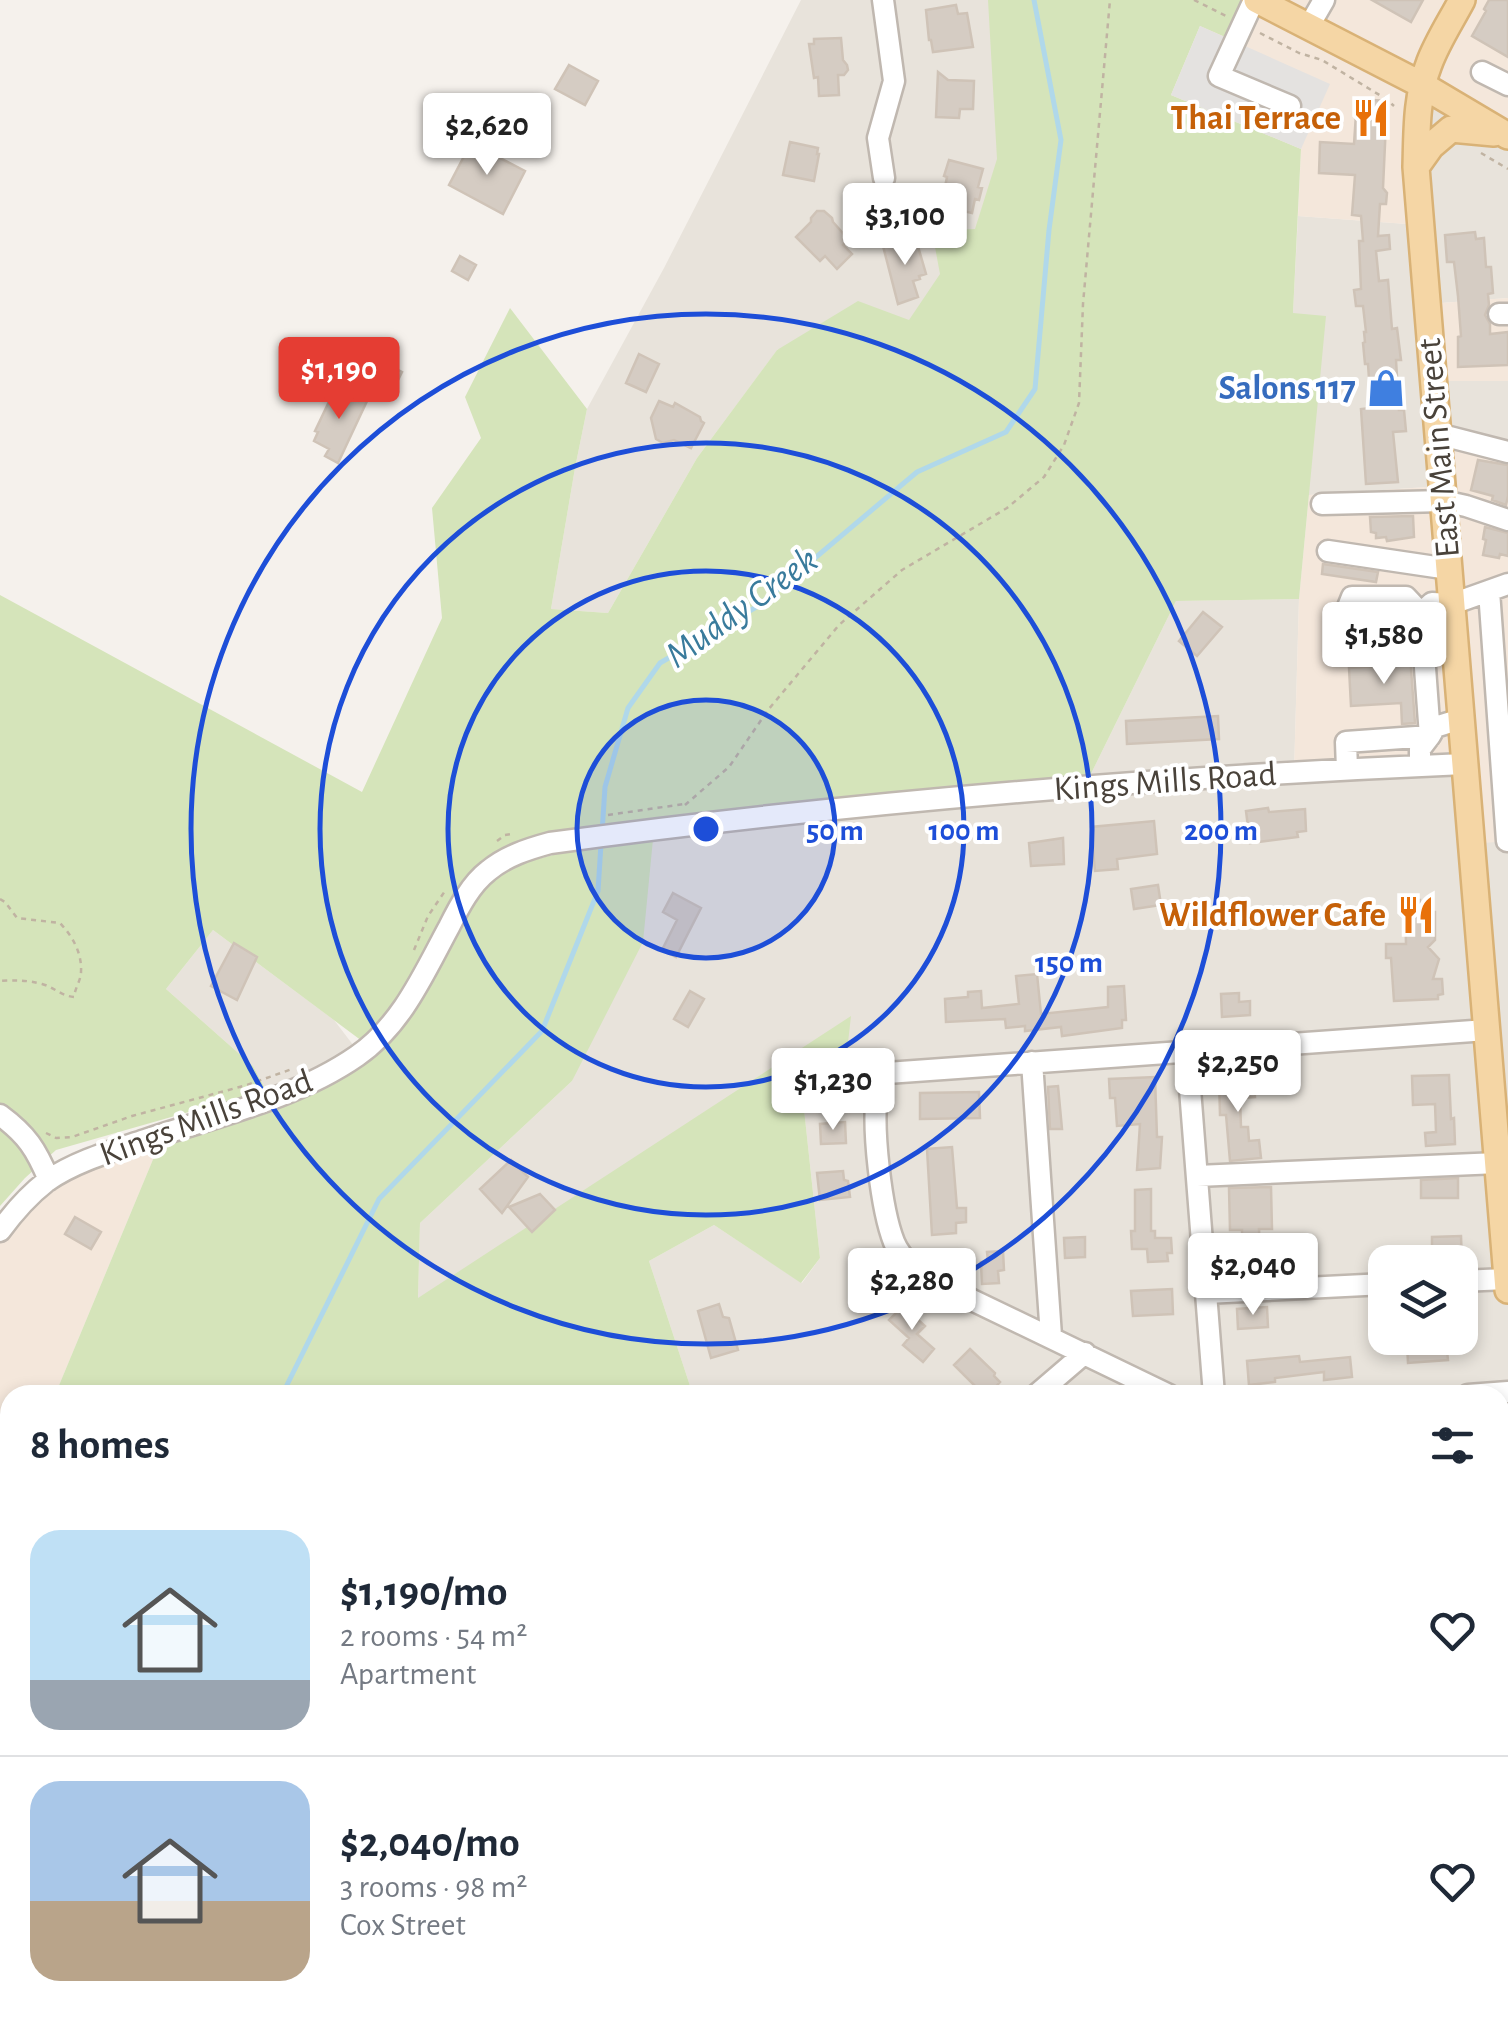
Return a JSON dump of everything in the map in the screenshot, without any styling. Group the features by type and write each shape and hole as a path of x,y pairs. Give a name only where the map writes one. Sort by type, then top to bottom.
{"main road":[{"path":"1256,0 1422,85 1506,135"},
{"name":"East Main Street","path":"1462,0 1429,62 1422,85 1416,167 1508,1290"},
{"path":"1416,167 1431,146 1451,129 1506,135"}],"street":[{"path":"882,0 894,81 878,138 884,178"},
{"path":"1256,0 1219,76 1290,106"},
{"path":"1309,26 1324,0"},
{"path":"1482,72 1508,85"},
{"path":"1438,434 1508,452"},
{"path":"1322,504 1443,501 1508,520"},
{"path":"1328,551 1449,569"},
{"path":"1430,736 1421,613 1432,603 1452,604 1499,587 1508,842 1470,844"},
{"path":"1420,766 1420,749 1435,727 1461,719"},
{"path":"1347,769 1346,742 1430,736"},
{"name":"Kings Mills Road","path":"0,1231 48,1180 80,1163 302,1086 360,1054 385,1032 414,992 476,882 501,862 525,850 653,819 766,815 1347,769 1464,764"},
{"path":"1149,1385 972,1300 906,1260 894,1244 878,1156 876,1097 887,1073 1487,1030"},
{"path":"1186,1051 1213,1385"},
{"path":"1032,1062 1052,1336"},
{"path":"0,1115 23,1132 48,1180"},
{"path":"1197,1176 1498,1163"},
{"path":"1478,1280 1507,1279"},
{"path":"1206,1293 1368,1285"},
{"path":"1048,1385 1085,1353"}],"path":[{"path":"604,816 653,819 686,804 730,767 768,710 839,625 902,570 1007,508 1044,478 1064,445 1078,403 1110,0"},
{"path":"1194,0 1322,60 1394,106"},
{"path":"1474,150 1508,170"},
{"path":"653,819 686,804"},
{"path":"490,847 504,835 516,834"},
{"path":"415,948 428,916 449,886"},
{"path":"0,899 17,918 60,924 78,947 81,972 74,997 46,984 18,978 0,980"},
{"path":"44,1132 56,1138 72,1136 248,1085 293,1068"}],"shaded area":[{"path":"801,0 1008,0 1049,230 949,417 778,349 697,458 608,613 551,609 587,409"},
{"path":"1211,0 1508,0 1508,136 1423,85 1420,225 1298,216 1301,149 1171,95"},
{"path":"1200,26 1330,84 1301,149 1171,95"},
{"path":"1422,85 1508,136 1508,298 1428,304 1434,381 1508,381 1508,452 1442,486 1309,495 1293,313 1298,216 1421,225"},
{"path":"1508,298 1508,381 1433,381 1427,304"},
{"path":"1438,434 1508,452 1508,841 1471,844 1463,764 1294,773 1299,599 1309,495 1442,486"},
{"path":"1299,599 1294,773 1084,788 1176,601"},
{"path":"1464,764 1508,841 1508,1385 690,1385 649,1261 714,1225 802,1283 820,1258 804,1109 845,1069 418,1299 420,1223 572,1081 653,829"},
{"path":"213,930 334,1020 360,1054 271,1098 253,1066 166,989"},
{"path":"164,1133 59,1385 0,1385 0,1231 31,1195"}],"green space":[{"path":"988,0 1254,0 1232,40 1200,26 1171,95 1301,149 1293,313 1326,316 1299,599 1176,601 1084,788 654,829 643,942 572,1081 420,1223 418,1298 851,1016 845,1069 804,1109 820,1258 801,1283 714,1225 649,1261 690,1385 59,1385 164,1133 271,1098 366,1044 213,930 166,989 253,1066 266,1090 56,1150 0,1206 0,595 362,792 442,618 432,508 481,438 465,397 510,308 587,409 551,609 608,613 697,458 777,350 858,301 909,320 940,274 932,231 975,229 997,159","holes":["639,833 494,870 550,843"]}],"building":[{"path":"1372,0 1423,0 1411,22"},
{"path":"1489,0 1508,0 1508,57 1472,36"},
{"path":"956,5 958,14 967,13 973,47 933,52 926,10"},
{"path":"841,38 848,70 838,75 839,95 819,96 809,44 814,44 814,39"},
{"path":"569,65 598,81 585,105 555,89"},
{"path":"938,72 948,80 974,81 973,109 960,109 959,118 936,117"},
{"path":"1357,99 1387,101 1383,188 1387,193 1386,204 1380,204 1378,236 1389,235 1390,249 1376,251 1379,281 1388,280 1392,329 1397,328 1401,360 1396,360 1399,410 1404,410 1406,431 1393,432 1398,482 1366,484 1361,409 1371,408 1363,306 1356,306 1354,290 1361,289 1359,241 1363,241 1361,216 1352,215 1355,175 1319,173 1320,142 1354,144"},
{"path":"790,142 818,148 814,181 783,175"},
{"path":"471,143 525,171 503,214 449,185"},
{"path":"949,160 983,169 979,200 975,199 972,213 941,206"},
{"path":"817,211 832,218 848,239 843,245 852,254 837,269 825,256 820,261 796,237"},
{"path":"1475,232 1476,239 1484,238 1486,267 1491,267 1493,293 1488,294 1485,315 1490,334 1508,332 1508,365 1458,367 1458,296 1454,262 1447,262 1445,235"},
{"path":"915,236 926,274 913,281 918,297 898,304 883,246"},
{"path":"460,256 476,265 468,280 452,271"},
{"path":"639,354 659,364 646,392 626,383"},
{"path":"385,363 402,372 393,390 376,381"},
{"path":"337,385 367,401 338,463 325,456 329,449 314,441"},
{"path":"659,401 673,407 675,403 700,417 704,423 691,448 674,440 663,443 656,439 651,418"},
{"path":"1478,460 1508,465 1506,505 1492,500 1493,496 1471,490"},
{"path":"1413,516 1414,537 1387,541 1371,532 1370,517"},
{"path":"1485,527 1508,533 1508,556 1483,555"},
{"path":"1323,564 1378,572 1376,582 1322,574"},
{"path":"1203,612 1222,627 1197,656 1179,641"},
{"path":"1410,655 1415,723 1402,724 1401,703 1351,706 1349,668 1397,665"},
{"path":"1218,716 1219,739 1127,744 1126,721"},
{"path":"1268,808 1269,812 1305,809 1306,831 1297,832 1298,837 1250,843 1246,811"},
{"path":"1154,821 1157,854 1117,859 1118,869 1095,871 1091,827"},
{"path":"1063,838 1064,864 1031,866 1029,843"},
{"path":"1158,885 1161,905 1134,909 1131,889"},
{"path":"673,893 701,908 676,957 662,950 677,920 663,912"},
{"path":"1405,900 1420,900 1420,912 1435,912 1435,940 1428,947 1439,959 1433,979 1442,979 1443,994 1438,999 1394,1001 1391,958 1386,958 1386,944 1406,944"},
{"path":"234,943 257,957 237,1000 211,986"},
{"path":"1037,974 1041,1014 1108,1007 1108,987 1124,986 1126,1020 1122,1020 1122,1028 1062,1036 1061,1027 1025,1031 1025,1026 1006,1028 1005,1019 946,1022 945,999 968,997 968,992 981,991 982,1008 1019,1004 1016,976"},
{"path":"690,991 704,999 688,1027 674,1019"},
{"path":"1239,993 1239,1002 1250,1001 1250,1015 1222,1017 1221,994"},
{"path":"1238,1070 1254,1070 1255,1097 1240,1098 1241,1127 1248,1127 1249,1141 1259,1140 1261,1158 1230,1161 1226,1115 1220,1115 1219,1078 1238,1077"},
{"path":"1449,1075 1455,1144 1426,1146 1425,1133 1436,1132 1435,1104 1413,1105 1412,1076"},
{"path":"1155,1077 1157,1137 1162,1137 1160,1168 1137,1170 1140,1124 1117,1126 1109,1079"},
{"path":"1058,1086 1062,1129 1050,1129 1048,1087"},
{"path":"979,1092 980,1118 920,1119 920,1093"},
{"path":"845,1122 846,1143 821,1144 820,1124"},
{"path":"952,1147 957,1208 966,1208 966,1222 956,1223 956,1233 932,1235 927,1149"},
{"path":"511,1160 528,1177 502,1213 480,1189"},
{"path":"843,1171 850,1197 820,1200 817,1173"},
{"path":"1458,1178 1458,1198 1421,1198 1421,1180"},
{"path":"1271,1187 1272,1229 1259,1229 1260,1259 1300,1257 1301,1274 1243,1277 1242,1230 1230,1230 1229,1188"},
{"path":"1151,1189 1151,1231 1155,1231 1155,1238 1171,1238 1168,1261 1148,1262 1147,1249 1132,1249 1135,1190"},
{"path":"540,1194 555,1210 532,1232 509,1207"},
{"path":"75,1217 101,1232 91,1249 65,1234"},
{"path":"1461,1236 1461,1245 1432,1245 1432,1237"},
{"path":"1085,1237 1085,1257 1065,1258 1064,1238"},
{"path":"1003,1251 1004,1270 998,1271 999,1283 982,1284 981,1262 988,1261 987,1252"},
{"path":"1172,1289 1173,1314 1133,1316 1131,1291"},
{"path":"719,1304 723,1317 729,1318 738,1350 711,1358 698,1311"},
{"path":"903,1306 925,1326 917,1334 934,1349 923,1362 903,1345 909,1338 889,1320"},
{"path":"1267,1307 1268,1327 1238,1329 1237,1309"},
{"path":"970,1349 1000,1382 974,1385 954,1365"},
{"path":"1408,1355 1447,1355 1448,1360 1408,1363"},
{"path":"1299,1356 1300,1362 1350,1357 1352,1377 1324,1380 1324,1372 1249,1385 1247,1361"}],"waterway":[{"name":"Muddy Creek","path":"602,833 605,787 628,708 660,663 758,606 917,472 1006,432 1035,389 1061,140 1034,0"},
{"name":"Muddy Creek","path":"287,1385 379,1199 542,1031 598,891 601,844"}],"place":[{"name":"Thai Terrace","path":"1371,118"},
{"name":"Salons 117","path":"1386,388"},
{"name":"Wildflower Cafe","path":"1416,915"}]}
